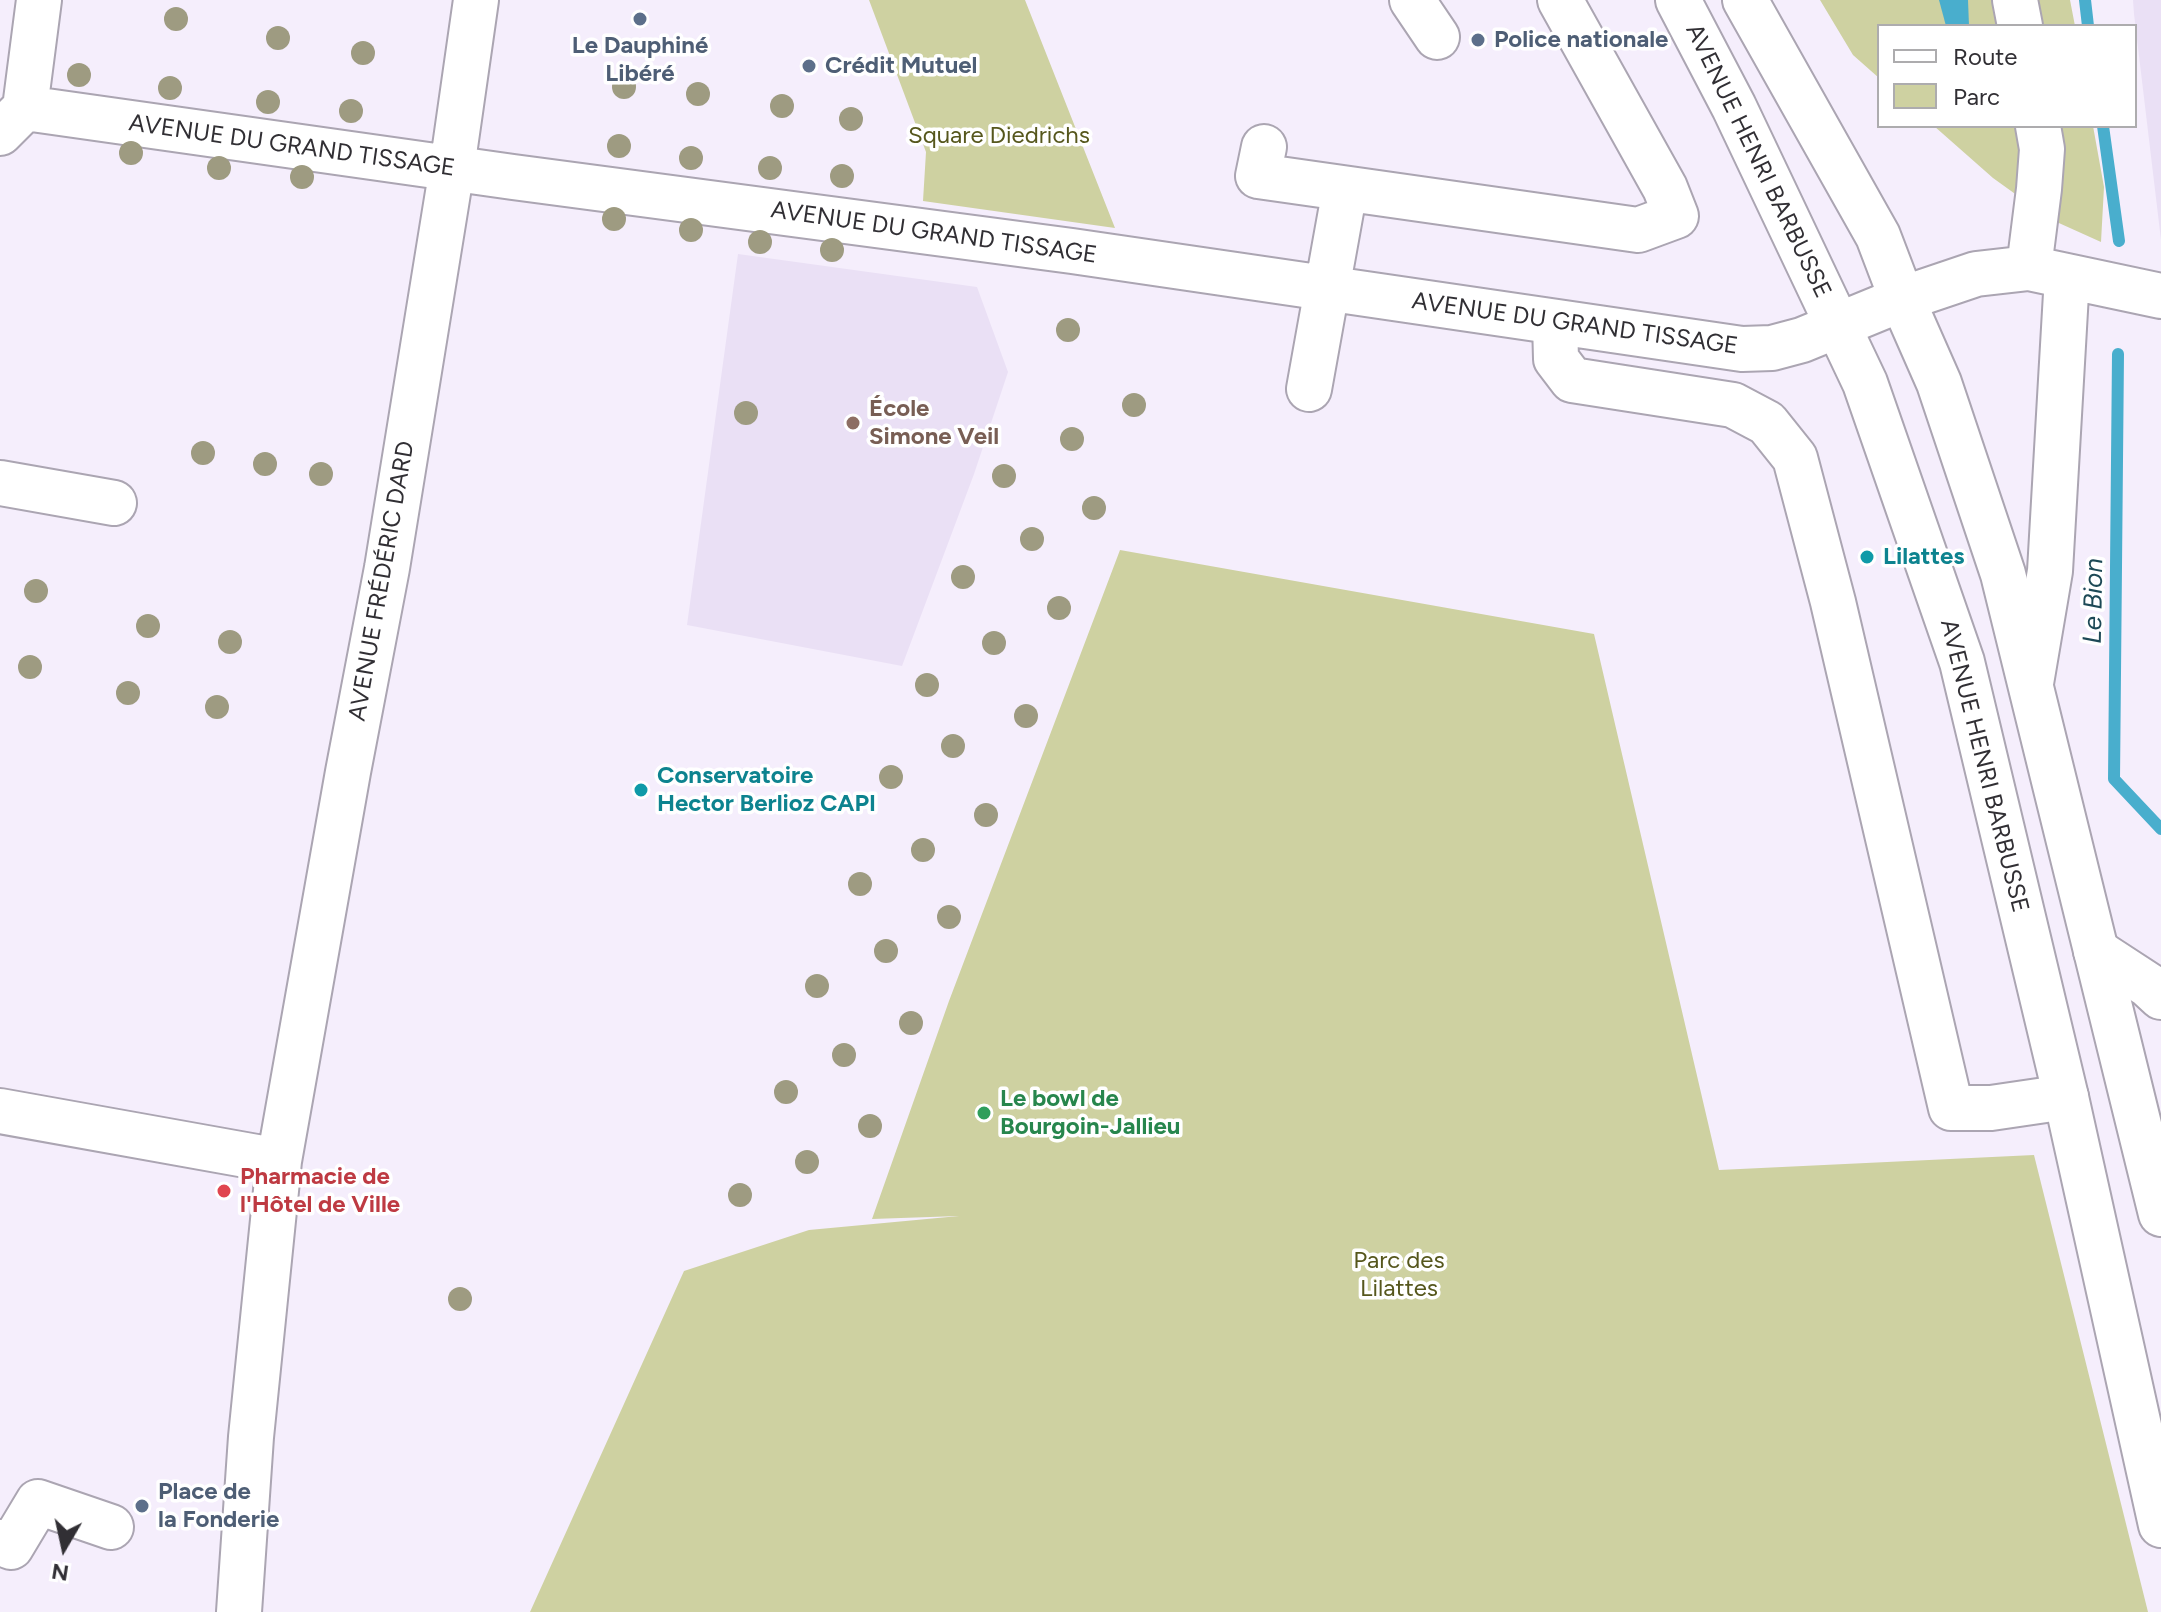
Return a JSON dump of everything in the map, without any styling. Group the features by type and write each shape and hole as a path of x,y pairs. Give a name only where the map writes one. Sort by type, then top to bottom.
{"street":[{"path":"13,120 39,0"},
{"name":"AVENUE FRÉDÉRIC DARD","path":"239,1612 251,1437 279,1161 387,568 476,0"},
{"path":"1412,0 1437,37"},
{"path":"1264,147 1258,176 1638,230 1676,216 1665,188 1560,0"},
{"name":"AVENUE HENRI BARBUSSE","path":"1678,0 1734,107 1865,383 1962,662 2066,1097 2161,1525"},
{"path":"1745,0 1878,236 1939,383 2003,574 2161,1214"},
{"path":"2015,0 2020,24"},
{"name":"AVENUE DU GRAND TISSAGE","path":"13,120 452,168 1072,251 1742,349 1772,348 1976,274 2048,272 2161,296"},
{"path":"2031,683 2050,571 2048,272 2038,128"},
{"path":"1309,389 1345,189"},
{"path":"1555,322 1556,359 1572,380 1733,405 1767,423 1795,458 1833,602 1951,1108 1991,1108 2066,1097"},
{"path":"0,483 114,503"},
{"path":"2096,951 2161,997"},
{"path":"0,1111 279,1161"},
{"path":"0,1542 11,1547 38,1502 111,1527"}],"shaded area":[{"path":"2133,0 2161,0 2161,240 2137,24"},
{"name":"École Simone Veil","path":"738,254 977,287 1008,372 974,474 902,666 687,625"}],"green space":[{"name":"Square Diedrichs","path":"869,0 1025,0 1115,228 923,201 926,152"},
{"path":"1820,0 2070,0 2075,24 1877,24 1877,76 1853,55"},
{"path":"1936,128 2093,128 2104,187 2101,242 2050,219 1993,178"},
{"name":"Parc des Lilattes","path":"1120,550 1594,634 1719,1170 2034,1155 2148,1612 530,1612 684,1271 809,1230 959,1216 872,1219 949,1001"}],"water":[{"path":"1939,0 1968,0 1969,24 1945,24"}],"waterway":[{"name":"Le Bion","path":"2085,0 2088,24"},
{"name":"Le Bion","path":"2103,128 2119,241"},
{"name":"Le Bion","path":"2118,354 2114,779 2161,829"}],"place":[{"name":"Le Dauphiné Libéré","path":"640,19"},
{"name":"Police nationale","path":"1478,40"},
{"name":"Crédit Mutuel","path":"809,66"},
{"name":"École Simone Veil","path":"853,423"},
{"name":"Lilattes","path":"1867,557"},
{"name":"Conservatoire Hector Berlioz CAPI","path":"641,790"},
{"name":"Le bowl de Bourgoin-Jallieu","path":"984,1113"},
{"name":"Pharmacie de l'Hôtel de Ville","path":"224,1191"},
{"name":"Place de la Fonderie","path":"142,1506"}]}
